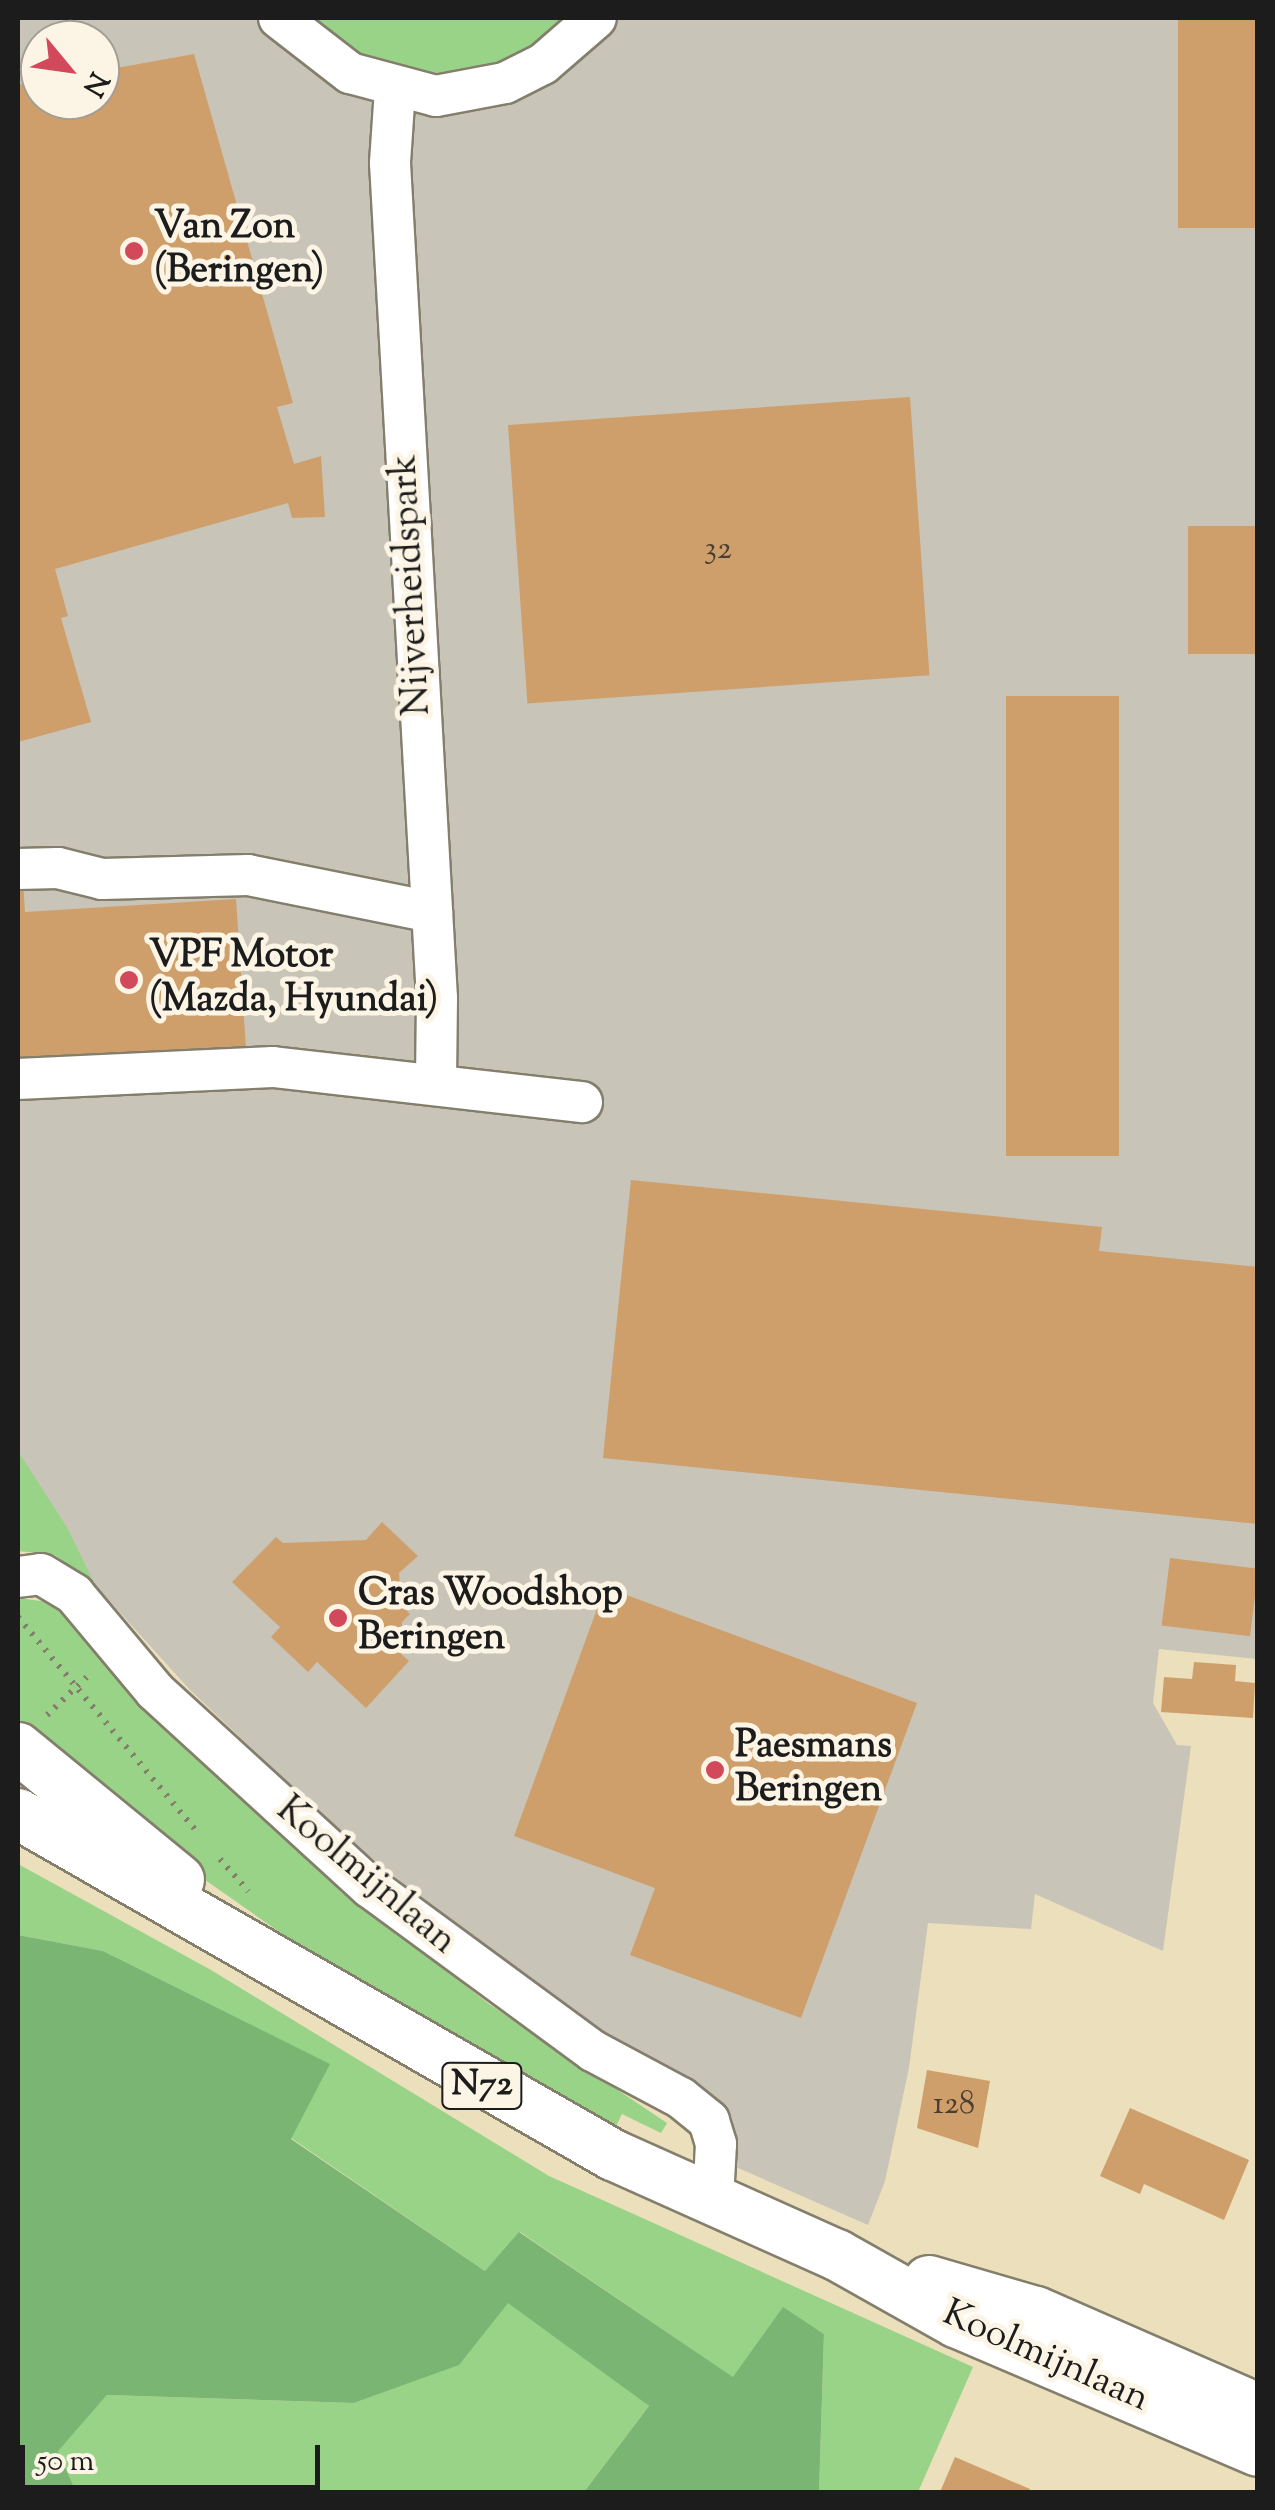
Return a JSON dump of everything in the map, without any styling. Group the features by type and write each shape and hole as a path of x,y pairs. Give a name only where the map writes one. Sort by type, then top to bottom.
{"main road":[{"name":"Koolmijnlaan","path":"20,1749 264,1951"},
{"name":"Koolmijnlaan","path":"18,1814 264,1951 516,2106 838,2255 956,2322 1258,2451"},
{"name":"Koolmijnlaan","path":"838,2255 1036,2312 1258,2409"}],"street":[{"path":"279,18 320,55 395,89 436,96 505,83 543,64 596,18"},
{"name":"Nijverheidspark","path":"395,89 390,164 432,912 436,1080"},
{"path":"18,869 58,868 102,879 248,876 432,912"},
{"path":"18,1079 305,1069 436,1080 582,1102"},
{"name":"Koolmijnlaan","path":"18,1577 42,1574 74,1594 155,1690 372,1888 593,2050 680,2098 710,2121 716,2144 712,2200"}],"path":[{"path":"18,1616 73,1686 257,1899"},
{"path":"20,1749 73,1686 120,1650"}],"shaded area":[{"path":"18,18 1257,18 1257,1659 1159,1649 1153,1703 1177,1745 1191,1746 1163,1951 1035,1894 1031,1929 928,1923 909,2068 885,2181 868,2225 736,2167 727,2127 497,1959 346,1837 190,1690 95,1585 18,1451"}],"green space":[{"path":"308,18 568,18 541,42 500,62 439,73 368,59"},
{"path":"18,1451 68,1529 95,1585 55,1555 18,1551"},
{"path":"18,1598 49,1602 67,1615 232,1787 349,1894 489,2004 667,2123 661,2133 622,2114 614,2130 311,1954 178,1861 18,1732"},
{"path":"18,1864 211,1970 549,2176 973,2367 918,2492 819,2492 824,2334 783,2308 734,2378 520,2232 485,2271 291,2138 329,2065 103,1951 18,1935"},
{"path":"18,1935 103,1951 330,2064 291,2139 485,2271 519,2232 733,2377 783,2307 824,2334 819,2492 584,2492 649,2406 508,2303 459,2365 354,2403 107,2395 58,2451 76,2492 18,2492"},
{"path":"508,2302 649,2406 584,2492 76,2492 57,2451 107,2395 354,2403 458,2365"}],"building":[{"path":"1178,18 1258,18 1258,228 1178,228"},
{"name":"Van Zon (Beringen)","path":"194,54 293,403 277,407 294,464 321,456 325,517 292,518 288,503 55,569 68,616 61,618 91,722 18,742 18,85 20,120 120,120 120,67"},
{"path":"910,397 929,675 527,703 508,425"},
{"path":"1188,526 1258,526 1258,654 1188,654"},
{"path":"1006,696 1119,696 1119,1156 1006,1156"},
{"name":"VPF Motor (Mazda, Hyundai)","path":"23,881 25,912 236,899 246,1048 18,1063 18,882"},
{"path":"631,1180 1102,1227 1099,1251 1258,1267 1258,1524 603,1458"},
{"name":"Cras Woodshop Beringen","path":"382,1522 418,1556 399,1573 401,1605 410,1614 402,1622 402,1655 409,1661 366,1708 317,1662 308,1672 271,1637 280,1627 232,1582 276,1537 283,1543 366,1540"},
{"path":"1170,1558 1258,1569 1250,1636 1162,1625"},
{"name":"Paesmans Beringen","path":"605,1587 917,1703 801,2018 630,1955 655,1888 514,1836"},
{"path":"1194,1662 1236,1665 1235,1681 1255,1683 1253,1718 1161,1712 1164,1677 1192,1679"},
{"path":"927,2070 990,2081 978,2148 917,2128"},
{"path":"1130,2108 1249,2160 1224,2220 1144,2184 1140,2194 1100,2176"},
{"path":"955,2457 1030,2489 940,2492"}],"place":[{"name":"Van Zon (Beringen)","path":"134,251"},
{"name":"VPF Motor (Mazda, Hyundai)","path":"129,980"},
{"name":"Cras Woodshop Beringen","path":"338,1618"},
{"name":"Paesmans Beringen","path":"715,1770"}]}
